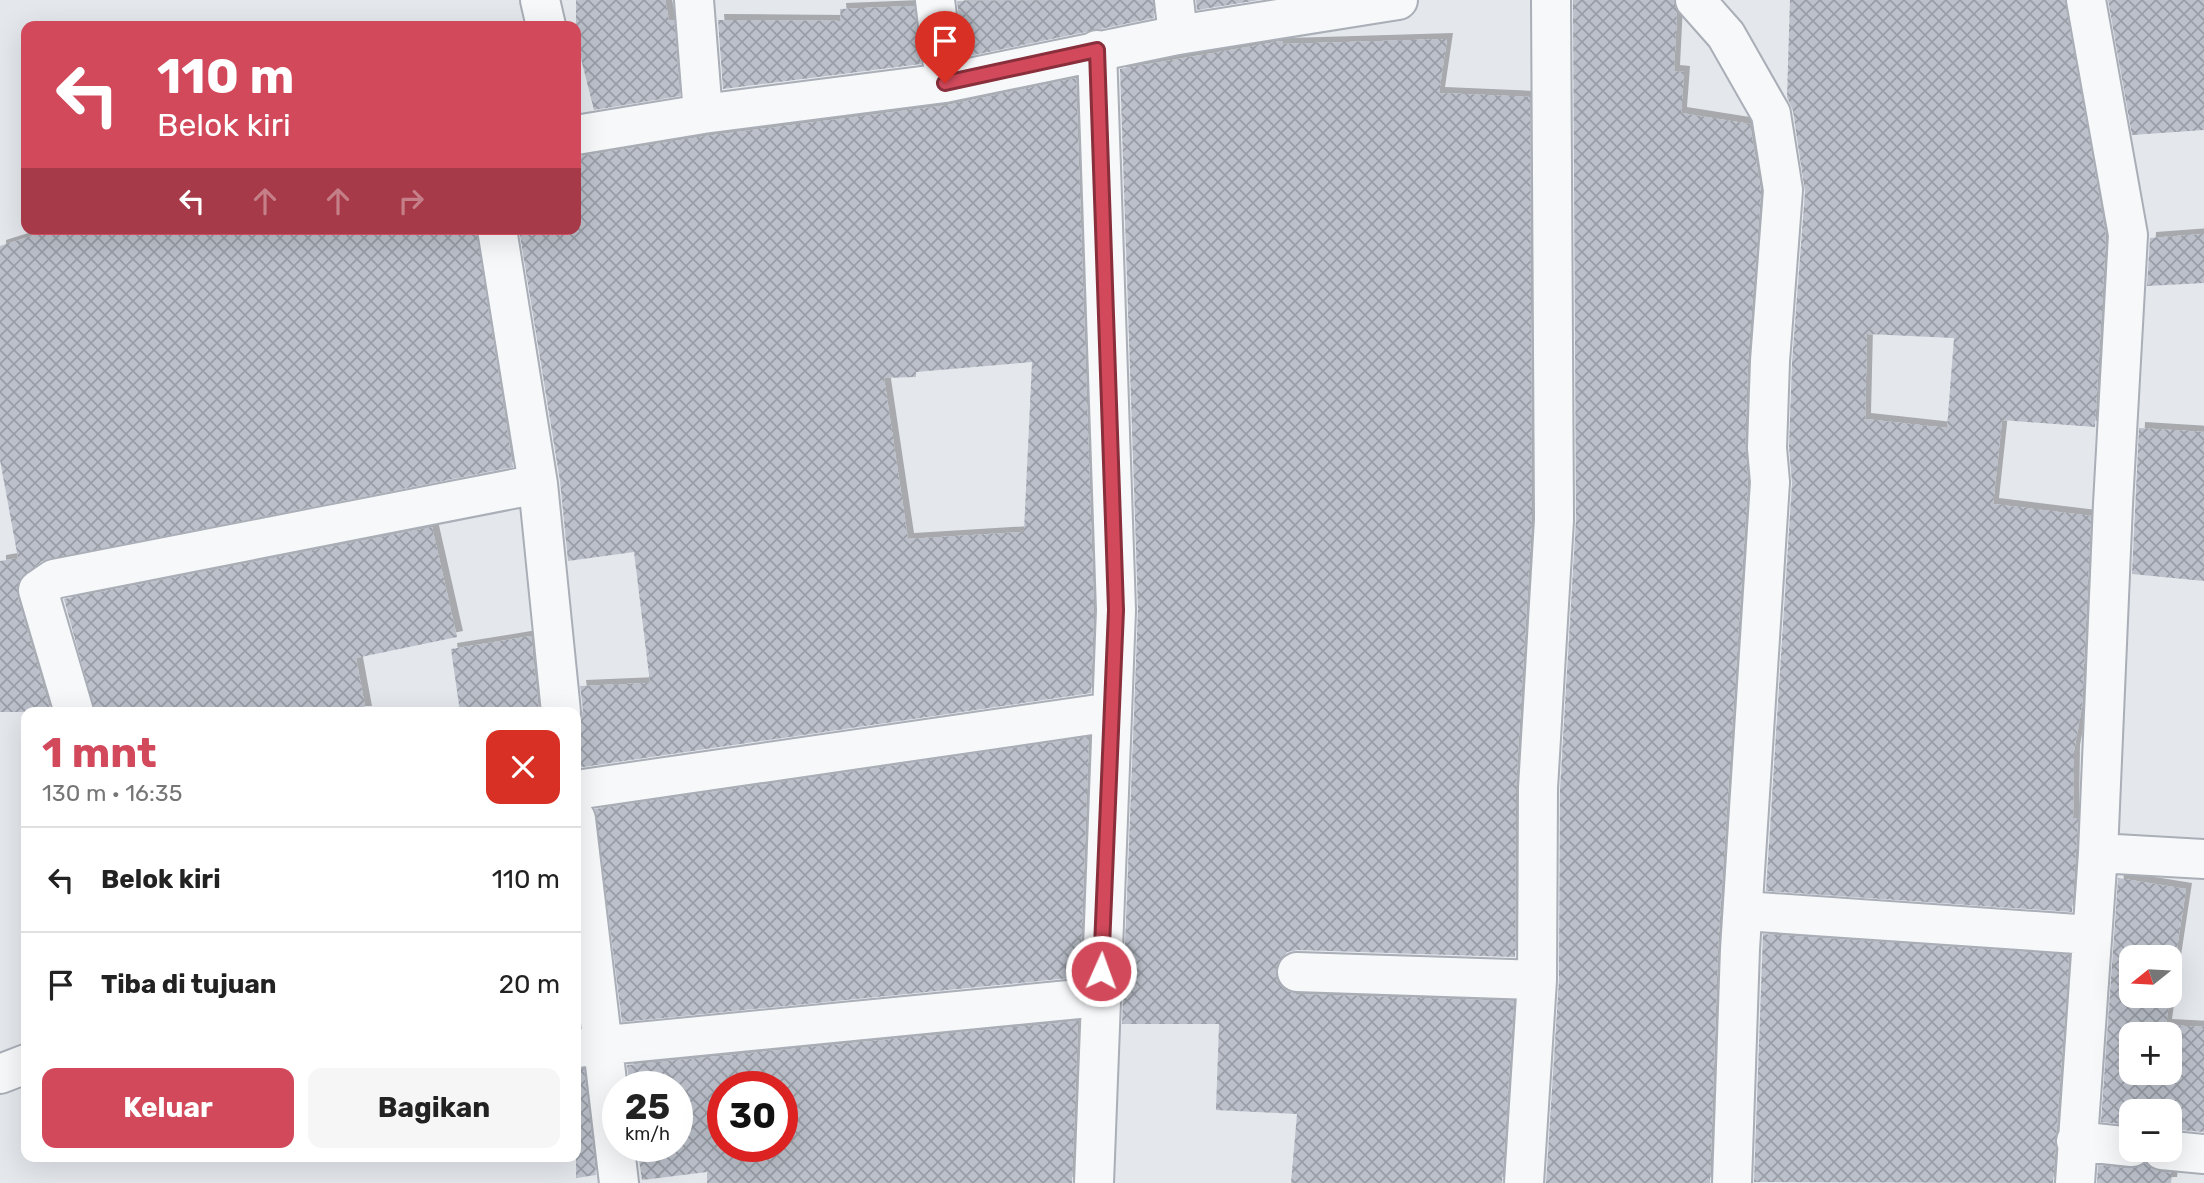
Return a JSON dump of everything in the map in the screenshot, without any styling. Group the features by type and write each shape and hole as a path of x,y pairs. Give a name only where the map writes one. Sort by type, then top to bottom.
{"street":[{"path":"540,0 545,21"},
{"path":"695,0 703,114"},
{"path":"935,0 945,83"},
{"path":"581,134 703,114 945,83 1097,50 1176,17 1398,0"},
{"path":"1524,1183 1537,980 1538,788 1554,520 1551,0"},
{"path":"1695,0 1726,35 1771,114 1783,190 1770,361 1767,448 1770,482 1740,949 1732,1183"},
{"path":"2076,1183 2076,1141 2098,853 2128,235 2086,0"},
{"path":"1094,1183 1116,610 1097,50"},
{"path":"498,235 538,484 561,707"},
{"path":"73,707 38,590 54,579 538,484"},
{"path":"581,789 1112,712"},
{"path":"2098,853 2204,859"},
{"path":"581,899 590,1045 619,1183"},
{"path":"1744,911 2091,935"},
{"path":"1297,972 1537,980"},
{"path":"590,1045 764,1032 1100,998"},
{"path":"0,1074 21,1066"},
{"path":"2076,1141 2119,1146"},
{"path":"2182,1152 2204,1154"}],"building":[{"path":"576,0 665,0 669,20 674,20 680,96 594,110 581,59 581,21 576,21"},
{"path":"1153,0 1154,18 964,57 957,1"},
{"path":"1196,0 1259,0 1197,10"},
{"path":"1573,0 1674,0 1677,11 1674,71 1684,72 1681,113 1750,124 1761,191 1748,359 1745,447 1748,482 1718,948 1710,1183 1546,1183 1559,980 1560,789 1576,520"},
{"path":"1790,0 2065,0 2106,236 2095,427 2002,420 1993,504 2091,516 2082,707 2074,751 2073,818 2078,818 2072,912 1766,891 1792,483 1789,447 1792,362 1805,192 1793,111 1787,97","holes":["1867,334 1954,338 1947,428 1865,419"]},
{"path":"2108,0 2204,0 2204,130 2132,135"},
{"path":"914,6 921,64 723,89 718,20 841,21 840,9"},
{"path":"1447,39 1439,93 1530,97 1532,519 1516,787 1515,957 1298,950 1287,952 1279,960 1275,972 1278,983 1285,990 1296,994 1514,1001 1502,1183 1291,1183 1297,1114 1216,1110 1219,1024 1122,1024 1138,609 1120,69 1282,41 1283,44"},
{"path":"1076,78 1094,610 1091,693 581,767 583,710 580,686 650,683 634,552 568,561 560,481 520,235 581,235 581,156 706,136 948,105","holes":["1032,362 1024,532 908,539 884,378 916,377 916,372"]},
{"path":"2204,234 2204,283 2147,286 2150,238"},
{"path":"35,235 477,235 513,467 42,561 18,582 17,595 50,707 21,707 21,712 0,712 0,561 18,558 0,460 0,246"},
{"path":"2139,428 2204,432 2204,581 2132,574"},
{"path":"432,527 457,637 356,658 365,707 94,707 64,599"},
{"path":"531,636 538,707 459,707 451,649"},
{"path":"1089,737 1080,977 622,1022 595,809"},
{"path":"2118,878 2186,889 2177,945 2119,945 2119,1008 2168,1008 2166,1022 2119,1022 2119,1085 2182,1085 2182,1026 2204,1027 2204,1132 2182,1130 2182,1099 2119,1099 2119,1124 2101,1122"},
{"path":"1763,934 2069,955 2053,1183 1754,1182"},
{"path":"1078,1021 1072,1183 707,1183 707,1172 642,1180 639,1162 693,1162 693,1071 628,1071 627,1065"},
{"path":"581,1069 584,1069 596,1175 576,1178 576,1162 581,1162"},
{"path":"2146,1163 2159,1172 2172,1173 2171,1183 2097,1183 2098,1165 2130,1169"}],"route":[{"path":"945,83 1097,50 1116,610 1101,971"}]}
